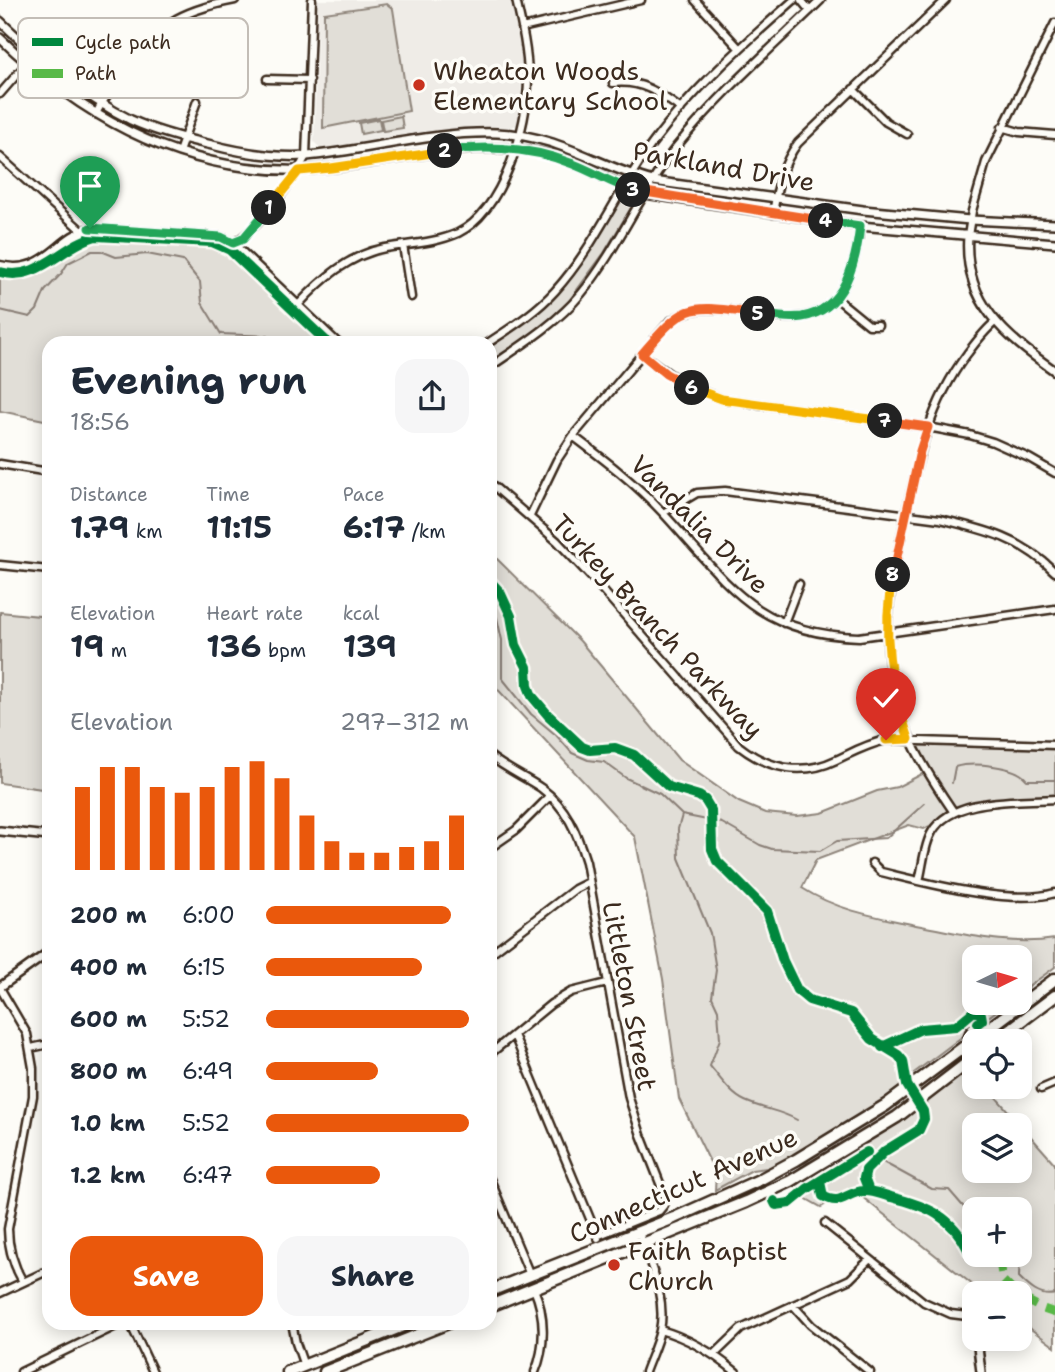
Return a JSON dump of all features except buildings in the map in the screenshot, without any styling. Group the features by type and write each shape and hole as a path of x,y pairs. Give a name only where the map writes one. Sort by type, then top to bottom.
{"main road":[{"name":"Connecticut Avenue","path":"1032,996 1055,979"},
{"path":"1011,1029 1055,996"},
{"name":"Connecticut Avenue","path":"988,1029 1007,1015"},
{"path":"1021,1015 1024,1019"},
{"path":"974,1029 978,1023"},
{"name":"Connecticut Avenue","path":"497,1288 599,1241 639,1232 759,1180 886,1105 962,1048"},
{"name":"Connecticut Avenue","path":"497,1303 791,1181 897,1117 962,1067"},
{"path":"288,1372 393,1330"},
{"path":"325,1372 430,1330"}],"street":[{"path":"178,18 188,12 235,0"},
{"path":"233,243 243,239 299,171 306,156 312,0"},
{"path":"298,305 330,273 349,262 382,249 447,237 472,225 485,211 501,186 526,106 528,78 523,28 516,0"},
{"path":"523,28 641,0"},
{"path":"695,0 739,48"},
{"path":"497,337 533,312 565,281 584,255 652,143 739,48 794,0"},
{"path":"801,0 810,11"},
{"path":"497,362 542,331 580,296 675,149 702,117 821,0"},
{"path":"773,214 789,156 798,143 946,0"},
{"name":"Parkland Drive","path":"0,21 18,38"},
{"path":"1055,23 1002,127 978,185 970,220 967,251 971,276 979,298 995,322 1030,354 1055,370"},
{"name":"Parkland Drive","path":"0,38 18,55"},
{"path":"0,94 18,73"},
{"path":"267,79 310,80"},
{"path":"613,83 631,82 645,85 681,109"},
{"path":"853,89 886,122 907,134"},
{"name":"Parkland Drive","path":"70,98 133,134 179,152 224,164 264,170 331,168 454,150 514,150 550,155 624,188 645,194 860,226 1055,243"},
{"name":"Parkland Drive","path":"93,98 132,120 184,139 244,153 306,156 447,135 499,133 556,143 631,175 653,181 863,210 970,220 1055,224"},
{"path":"96,114 105,98"},
{"path":"179,152 197,101"},
{"path":"1002,127 1019,132 1055,135"},
{"path":"0,157 81,230"},
{"path":"530,516 556,460 573,436 669,321 689,310 706,307 783,317 799,317 820,311 836,298 847,282 853,267 860,226"},
{"path":"0,265 15,268 28,266 62,246 81,230 103,228 221,237 233,243 331,336"},
{"path":"403,246 411,297"},
{"path":"836,298 869,325 878,326"},
{"path":"953,811 909,739 892,682 888,633 891,584 928,427 940,396 985,330 995,322"},
{"path":"642,354 682,383 722,399 928,427 993,442 1055,473"},
{"name":"Vandalia Drive","path":"573,436 615,467 663,513 734,592 755,608 784,623 835,636 859,637 1055,609"},
{"path":"0,464 42,471"},
{"name":"Turkey Branch Parkway","path":"497,489 530,516 592,578 738,746 752,757 774,766 798,769 834,762 869,744 886,740 1055,745"},
{"path":"663,513 697,493 725,491 940,519 1025,546 1055,572"},
{"path":"0,565 42,569"},
{"path":"784,623 799,584"},
{"name":"Littleton Street","path":"497,761 551,796 568,816 580,841 629,1098 665,1199 659,1211 599,1241"},
{"path":"497,843 516,830 551,796"},
{"path":"919,881 931,834 953,811 971,806 1055,799"},
{"path":"0,831 42,835"},
{"path":"872,863 881,872 1008,897 1035,897 1055,893"},
{"path":"497,949 575,889 589,882"},
{"path":"23,1282 11,1251 8,1229 33,1096 33,1068 31,1048 19,1017 0,987 42,957"},
{"path":"497,1048 551,1004 571,992 607,983"},
{"path":"514,1035 599,1241"},
{"path":"31,1048 42,1046"},
{"path":"1041,1089 1055,1083"},
{"path":"497,1196 530,1275"},
{"path":"825,1223 869,1260 935,1308 962,1315"},
{"path":"639,1232 660,1297 660,1330 645,1372"},
{"path":"715,1354 741,1329 850,1279 869,1260"},
{"path":"0,1293 42,1273"},
{"path":"534,1289 540,1301 542,1322 541,1356 535,1372"},
{"path":"793,1305 805,1320 870,1372"},
{"path":"21,1372 108,1330"},
{"path":"133,1330 153,1372"},
{"path":"293,1330 304,1366"},
{"path":"660,1330 689,1340 715,1354 736,1372"},
{"path":"978,1351 981,1372"}],"shaded area":[{"name":"Wheaton Woods Elementary School","path":"318,0 510,0 520,44 522,68 517,125 504,129 321,149 314,142"},
{"path":"387,4 393,9 409,111 323,128 324,13"},
{"path":"401,116 403,128 383,131 381,120"},
{"path":"379,119 381,130 361,134 359,123"},
{"path":"623,197 631,200 632,206 604,253 568,302 531,336 497,358 497,342 524,323 555,295"},
{"path":"116,238 223,242 323,336 42,336 42,420 0,411 0,271 25,272 88,241"},
{"path":"497,559 580,641 679,760 739,802 765,813 797,816 822,813 877,791 897,787 926,772 909,739 1055,745 1055,799 971,805 924,829 909,825 816,860 802,888 846,909 926,927 1006,940 1055,939 1055,967 1032,984 1032,945 962,945 962,1015 991,1015 972,1029 962,1029 962,1037 906,1079 914,1090 960,1056 962,1099 998,1099 1010,1113 962,1113 962,1183 1032,1183 1032,1138 1055,1164 1055,1347 1032,1330 1032,1281 968,1281 852,1189 821,1207 803,1197 835,1176 817,1161 752,1170 715,1190 716,1174 679,1099 663,979 635,837 497,689"},
{"path":"0,612 42,616 42,789 0,783"}],"waterway":[{"path":"0,310 30,317 37,310 45,291 68,263 92,251 101,251 116,257 147,254 183,261 200,282 202,303 221,334 267,336"},
{"path":"497,618 502,640 502,678 531,714 572,753 588,760 604,762 626,778 660,794 682,815 678,829 679,858 710,933 716,970 712,997 718,1010 720,1039 710,1066 735,1095 751,1104 797,1120"},
{"path":"952,783 955,767 972,765 1004,768 1027,780 1055,780"},
{"path":"682,815 722,823 772,849 820,851 837,841 886,838 925,803"},
{"path":"881,1161 932,1189 949,1190 962,1205"},
{"path":"1019,1267 1019,1277 1031,1288 1040,1293 1055,1294"}],"marked path":[{"path":"1001,1267 1003,1281"},
{"path":"1032,1303 1055,1313"}],"cycle path":[{"path":"0,272 14,274 38,268 96,236 212,242 230,250 321,336"},
{"path":"497,589 511,616 516,645 527,667 528,686 532,696 548,715 582,747 590,750 615,748 634,755 669,787 705,800 711,810 712,849 717,861 767,911 783,961 797,990 809,1000 851,1013 872,1039 903,1061 907,1085 923,1111 924,1119 919,1130 885,1151 866,1170 864,1178 869,1191"},
{"path":"882,1047 921,1029 956,1026 974,1011 981,1014 982,1020 978,1023"},
{"path":"774,1201 776,1205 790,1203 807,1189 867,1152"},
{"path":"820,1182 823,1196 829,1199 839,1200 867,1191 927,1209 946,1221 962,1239"}],"place":[{"name":"Wheaton Woods Elementary School","path":"419,85"},
{"name":"Faith Baptist Church","path":"614,1265"}],"route":[{"path":"90,228 221,237 233,243 243,239 299,171 484,148 550,155 624,188 645,194 860,226 857,251 847,282 836,298 820,311 799,317 783,317 706,307 689,310 669,321 642,354 666,374 698,391 722,399 928,427 920,451 891,584 888,615 888,656 892,682 909,739 886,740"}]}
